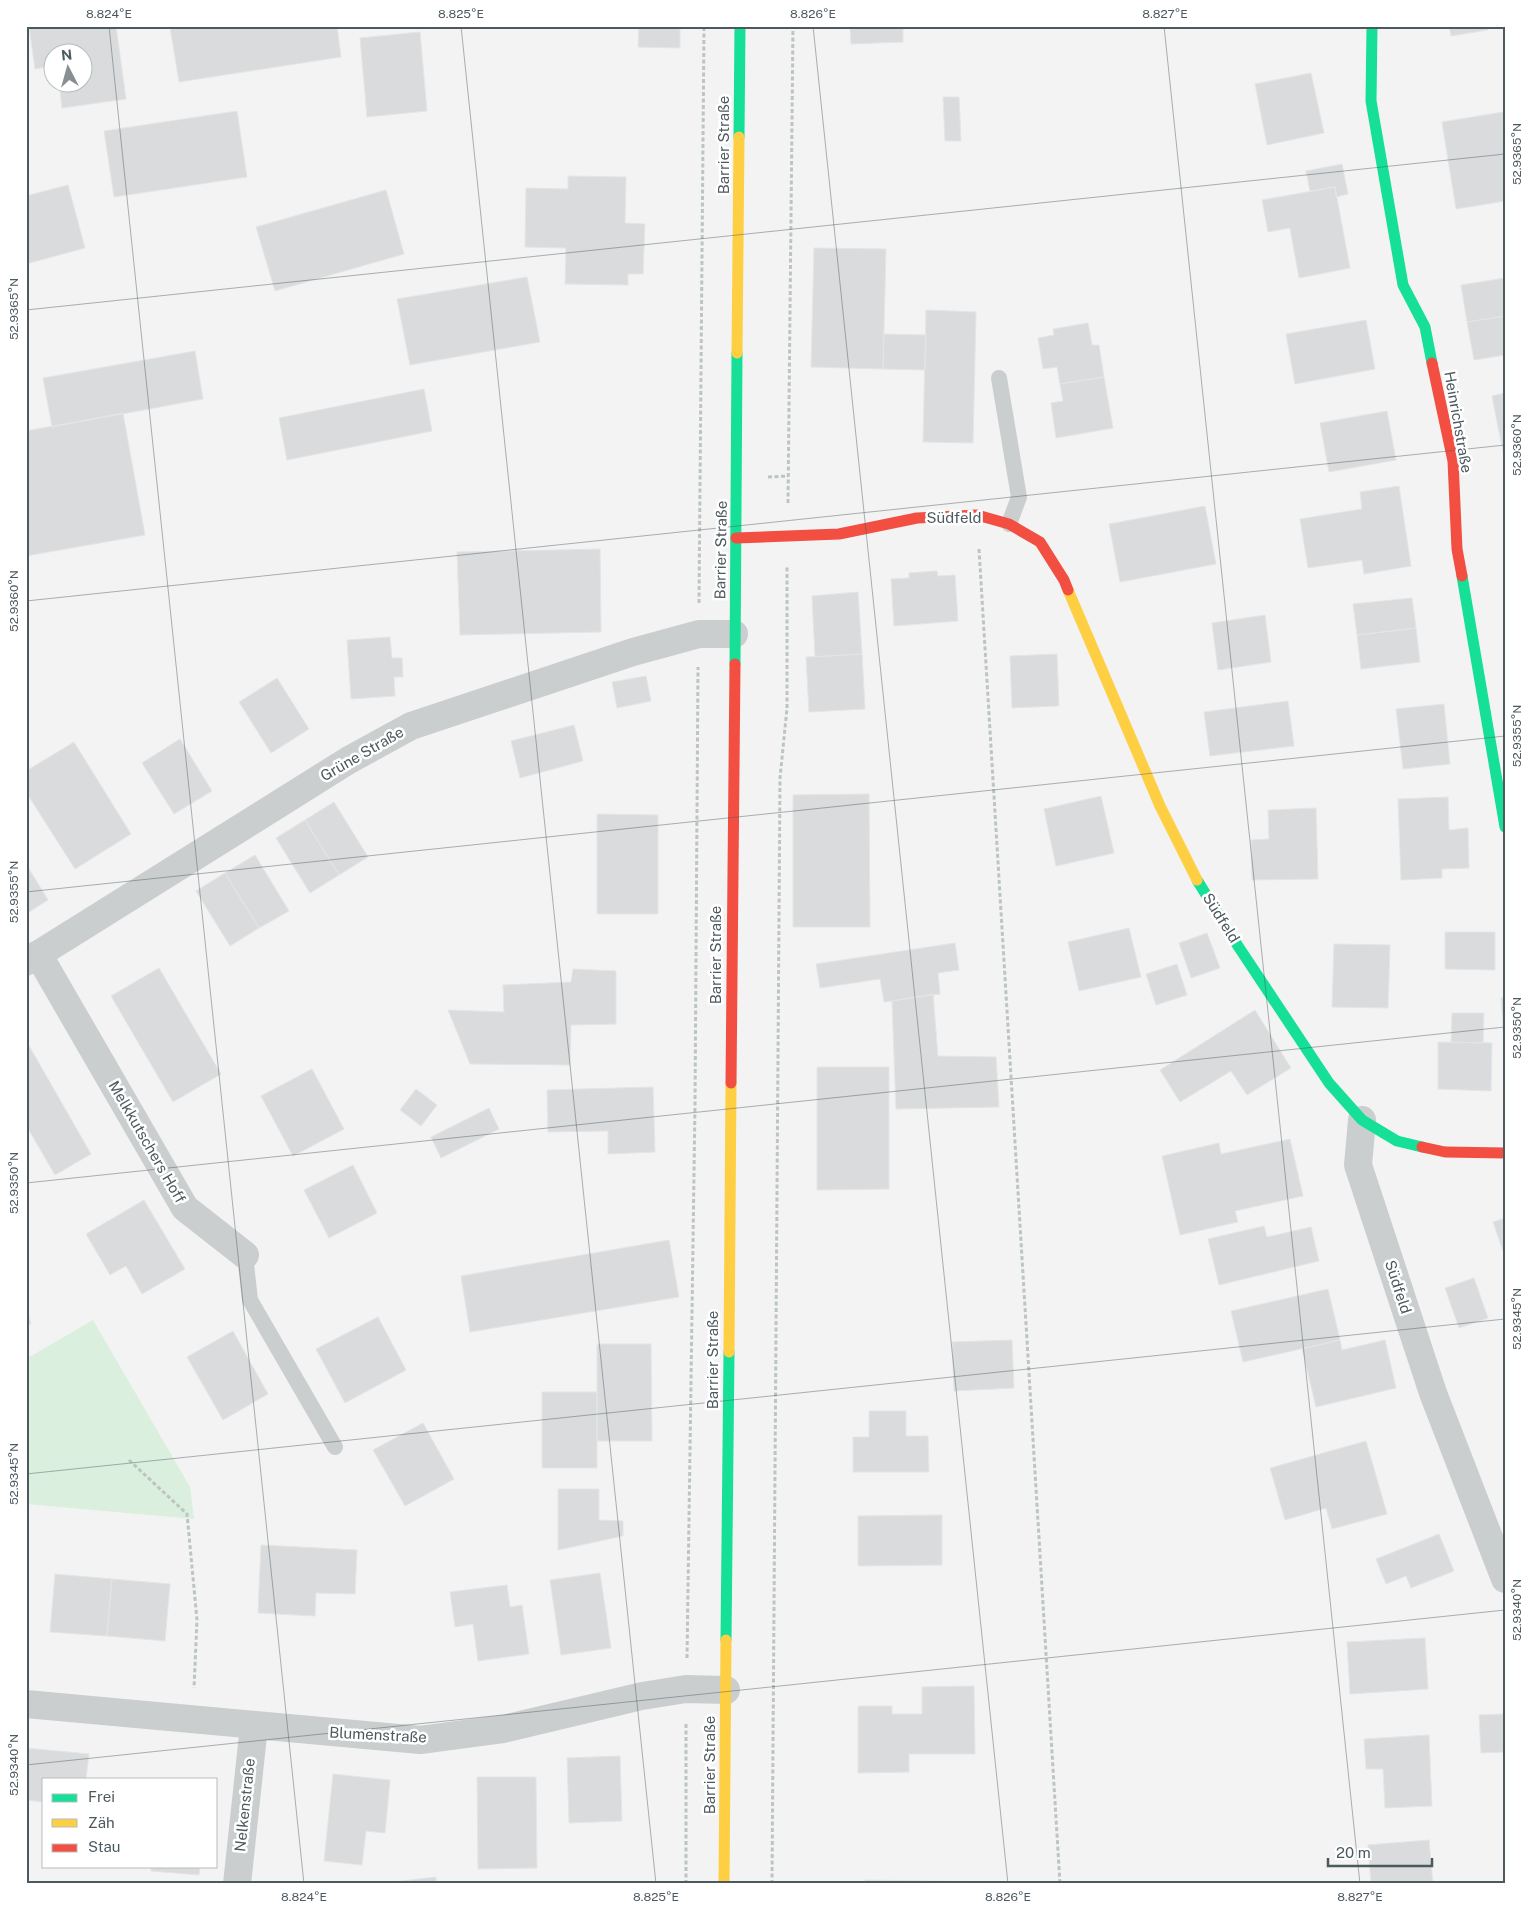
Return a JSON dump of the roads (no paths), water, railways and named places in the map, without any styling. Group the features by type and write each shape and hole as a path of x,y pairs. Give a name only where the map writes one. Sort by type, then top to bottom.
{"street":[{"name":"Barrier Straße","path":"724,1884 740,26"},
{"name":"Heinrichstraße","path":"1372,26 1371,101 1403,285 1425,327 1453,461 1457,549 1505,827"},
{"name":"Südfeld","path":"736,538 839,534 917,518 977,515 1009,524 1040,542 1064,580 1160,806 1192,872 1236,943 1329,1083 1362,1120 1358,1165 1433,1393 1505,1578"},
{"name":"Grüne Straße","path":"32,958 349,760 411,726 633,652 699,634 734,634"},
{"name":"Melkkutschers Hoff","path":"32,958 185,1208 244,1255"},
{"path":"1362,1120 1397,1141 1445,1152 1505,1153"},
{"name":"Blumenstraße","path":"26,1704 420,1740 503,1729 642,1696 686,1689 726,1690"},
{"name":"Nelkenstraße","path":"237,1884 254,1726"}],"lane":[{"path":"999,378 1020,497 1009,524"},
{"name":"Melkkutschers Hoff","path":"244,1255 250,1300 335,1447"}]}
